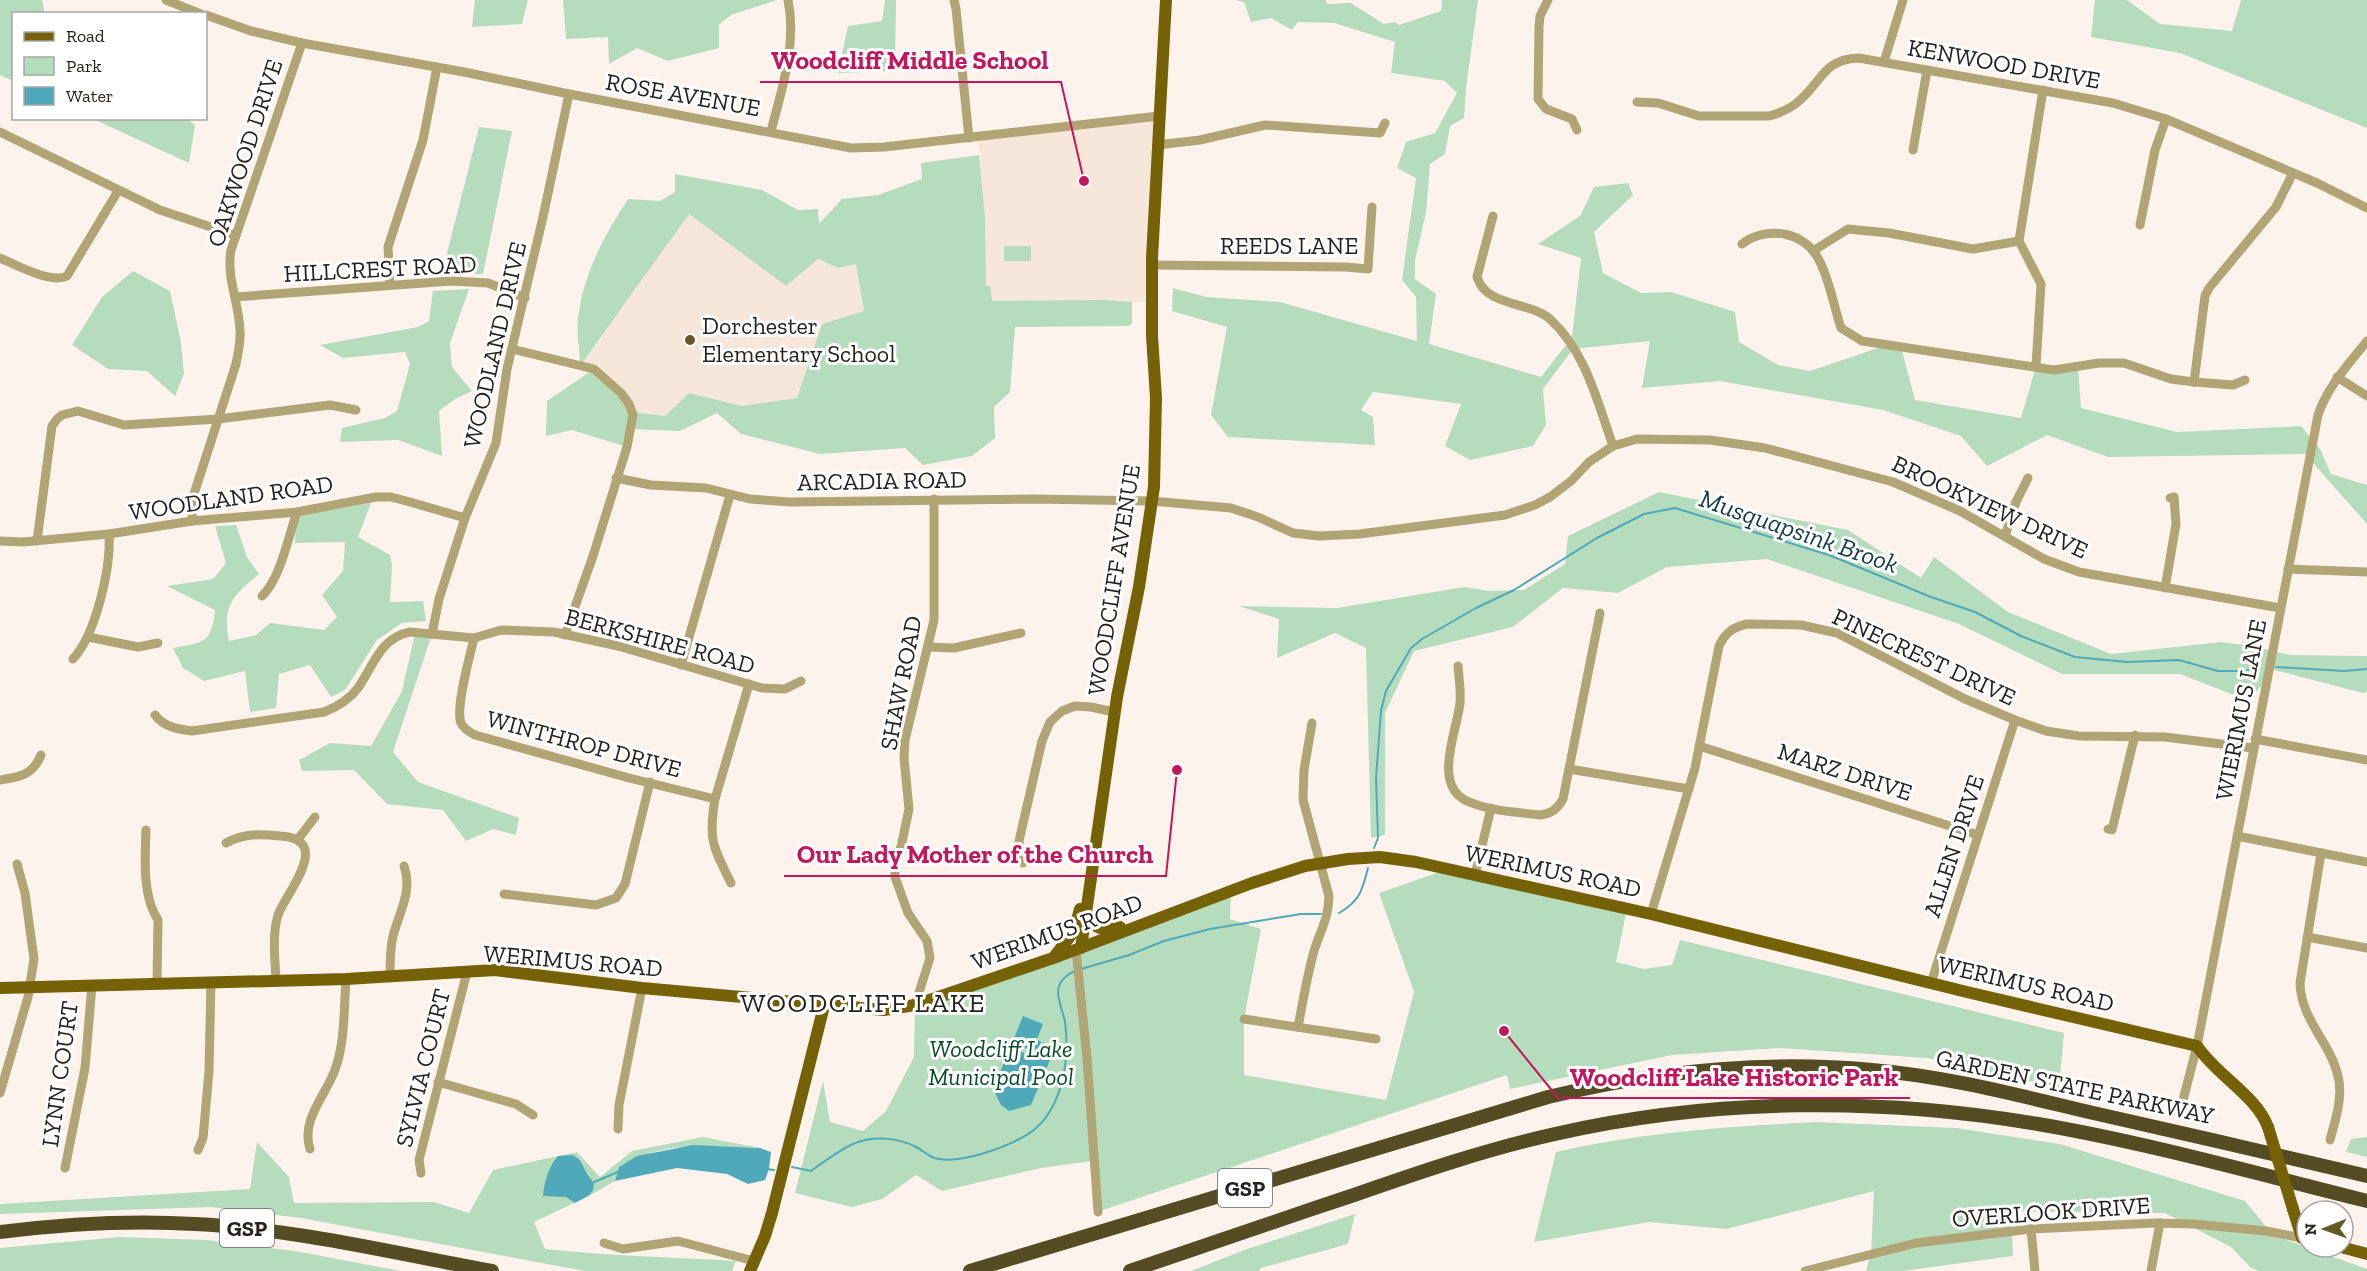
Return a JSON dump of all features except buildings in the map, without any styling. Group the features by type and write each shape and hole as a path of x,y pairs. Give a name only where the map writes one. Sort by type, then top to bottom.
{"highway":[{"name":"GARDEN STATE PARKWAY","path":"970,1271 1548,1097 1628,1080 1708,1070 1800,1066 1911,1074 1992,1089 2367,1176"},
{"name":"GARDEN STATE PARKWAY","path":"1130,1271 1440,1166 1516,1144 1635,1119 1755,1108 1875,1107 2006,1119 2115,1140 2367,1202"},
{"name":"GSP","path":"0,1232 116,1222 197,1224 277,1232 492,1271"}],"main road":[{"name":"WOODCLIFF AVENUE","path":"1079,949 1089,895 1114,712 1138,587 1151,501 1156,429 1152,265 1166,0"},
{"name":"WERIMUS ROAD","path":"0,988 346,979 390,975 514,971 642,988 876,1010 915,1005 1079,949 1144,922 1256,882 1320,863 1348,859 1392,858 1475,874 1651,914 2198,1046"},
{"path":"1053,958 1074,931 1080,909 1089,895"},
{"path":"1086,912 1094,926 1100,930 1144,922"},
{"path":"752,1266 772,1213 824,1006"},
{"path":"2198,1046 2210,1064 2261,1112 2295,1212"}],"street":[{"path":"166,0 196,12"},
{"path":"771,131 782,90 792,25 788,0"},
{"path":"954,0 969,138"},
{"path":"1548,0 1540,16 1538,99 1546,109 1572,118 1577,130"},
{"path":"1884,62 1903,0"},
{"name":"ROSE AVENUE","path":"207,15 251,32 302,43 771,131 834,145 868,148 1159,116"},
{"name":"OAKWOOD DRIVE","path":"192,520 193,497 240,346 240,330 229,262 302,43"},
{"name":"KENWOOD DRIVE","path":"1637,102 1658,103 1699,116 1769,116 1790,108 1798,102 1824,70 1832,64 1850,58 1884,62 2130,107 2166,118 2367,208"},
{"path":"390,285 388,247 423,140 437,67"},
{"path":"1913,150 1927,70"},
{"path":"2036,366 2041,284 2019,241 2043,90"},
{"name":"WOODLAND DRIVE","path":"432,634 439,599 465,518 496,443 504,386 569,94"},
{"path":"2140,225 2155,150 2166,118"},
{"path":"1157,145 1200,141 1265,125 1380,133 1385,123"},
{"path":"0,132 118,191 185,220 236,236"},
{"path":"2194,382 2205,296 2209,288 2276,207 2293,173"},
{"path":"0,258 51,278 62,279 67,276 118,191"},
{"name":"REEDS LANE","path":"1152,265 1368,269 1372,207"},
{"path":"1493,216 1477,277 1479,285 1498,299 1533,308 1542,313 1568,338 1582,361 1613,446"},
{"path":"1813,251 1848,230 1889,233 1973,249 2019,241"},
{"path":"1742,244 1750,237 1780,232 1794,237 1813,251 1820,261 1841,328 1862,341 2054,370 2100,363 2124,363 2171,379 2233,385 2245,380"},
{"name":"HILLCREST ROAD","path":"235,297 471,281 488,283 525,298"},
{"name":"WIERIMUS LANE","path":"2184,1100 2198,1046 2318,415 2326,395 2337,378 2367,341"},
{"path":"512,349 594,369 621,393 629,404 633,416 627,447 593,556 565,635"},
{"path":"2337,378 2367,396"},
{"path":"38,541 52,426 57,418 78,411 124,425 218,419 330,405 356,410"},
{"name":"BROOKVIEW DRIVE","path":"1613,446 1637,439 1679,438 1765,448 1901,484 1953,507 2044,559 2069,569 2280,608"},
{"name":"ARCADIA ROAD","path":"616,478 651,485 706,488 730,495 790,502 1151,501 1231,508 1307,536 1360,534 1519,512 1563,488 1599,454 1613,446"},
{"path":"2005,536 2016,502 2028,478"},
{"path":"681,665 730,495"},
{"name":"WOODLAND ROAD","path":"0,541 38,541 109,534 192,520 297,512 376,497 391,497 465,518"},
{"path":"2165,588 2176,524 2174,497 2170,498"},
{"name":"SHAW ROAD","path":"915,1005 929,964 930,949 924,934 908,913 894,870 909,809 904,758 905,740 929,647 935,600 934,500"},
{"path":"262,596 269,589 275,577 297,512"},
{"path":"74,659 88,637 106,577 110,552 109,534"},
{"path":"2288,569 2367,572"},
{"path":"1458,666 1460,702 1448,777 1454,790 1466,800 1491,808 1539,815 1553,812 1563,799 1600,613"},
{"name":"PINECREST DRIVE","path":"1651,914 1700,746 1719,646 1732,629 1747,624 1801,625 1837,633 1965,699 2015,720 2062,734 2135,735 2254,743 2367,760"},
{"name":"BERKSHIRE ROAD","path":"155,715 160,722 175,729 192,731 324,712 343,703 352,695 388,642 402,634 410,633 474,638 501,630 554,632 618,646 775,690 793,686 801,681"},
{"path":"929,647 954,648 1021,633"},
{"path":"88,637 138,648 158,643"},
{"name":"WINTHROP DRIVE","path":"474,638 460,706 461,724 466,731 486,739 716,799"},
{"path":"731,883 714,847 711,834 716,799 749,684"},
{"path":"1023,863 1019,841 1042,741 1050,722 1062,711 1075,706 1114,712"},
{"name":"ALLEN DRIVE","path":"1931,983 2015,720"},
{"path":"1298,1027 1310,966 1328,917 1329,896 1304,800 1304,770 1312,723"},
{"path":"2108,829 2112,830 2135,735"},
{"name":"MARZ DRIVE","path":"1700,746 1978,835"},
{"path":"0,780 30,773 37,765 41,755"},
{"path":"1569,769 1689,789"},
{"path":"504,894 596,904 604,904 616,898 625,884 650,782"},
{"path":"1475,874 1491,808"},
{"path":"298,839 315,817"},
{"path":"146,830 145,874 153,911 158,920 157,984"},
{"path":"226,843 234,838 251,834 289,836 298,839 305,856 304,865 278,914 274,937 276,980"},
{"path":"2237,836 2367,862"},
{"path":"2321,853 2300,983 2302,1005 2332,1058 2339,1081 2339,1104 2330,1140"},
{"path":"0,1093 31,987 34,959 25,893 17,864"},
{"path":"390,975 393,937 407,890 404,866"},
{"path":"2307,937 2367,948"},
{"path":"1079,949 1077,965 1098,1212"},
{"name":"SYLVIA COURT","path":"421,1173 419,1160 467,972"},
{"path":"310,1149 308,1141 311,1120 336,1067 346,979"},
{"path":"198,1150 203,1138 211,982"},
{"name":"LYNN COURT","path":"65,1168 85,1068 92,985"},
{"path":"618,1129 619,1105 642,988"},
{"path":"1244,1019 1362,1039 1376,1039"},
{"path":"438,1082 516,1104 532,1115"},
{"path":"2151,1271 2160,1223"},
{"name":"OVERLOOK DRIVE","path":"1804,1271 1916,1243 2031,1229 2160,1223 2230,1227 2295,1237"},
{"path":"2031,1229 2035,1271"},
{"path":"604,1243 623,1249 678,1242 752,1266"}],"shaded area":[{"path":"1159,116 1152,302 986,301 985,216 978,137"},
{"path":"689,213 786,286 818,259 838,268 857,264 864,312 822,324 797,398 742,406 689,393 665,416 632,412 621,393 580,366"}],"green space":[{"path":"0,0 42,0 45,12 12,12 12,81 0,75"},
{"path":"475,0 528,0 522,24 472,27"},
{"path":"563,0 777,0 731,15 719,25 719,48 668,61 637,48 609,64 608,37 566,39"},
{"path":"885,0 896,0 895,71 838,73 848,26 882,21"},
{"path":"1235,0 1326,0 1327,4 1351,3 1384,24 1395,22 1399,25 1441,11 1442,0 1478,0 1464,118 1450,126 1445,154 1430,164 1426,213 1415,260 1415,279 1436,294 1429,344 1541,377 1572,337 1581,258 1538,244 1580,216 1594,187 1628,183 1633,195 1594,232 1603,273 1641,293 1671,292 1735,312 1739,342 1778,365 1810,371 1887,345 1901,347 1915,400 2021,418 2036,366 2078,366 2081,408 2177,432 2301,426 2320,449 2331,474 2367,485 2367,524 2305,454 2108,457 2047,435 1987,466 1961,436 1883,410 1720,381 1642,388 1650,341 1573,349 1543,389 1546,425 1533,446 1470,460 1445,446 1461,404 1373,392 1361,410 1373,417 1375,445 1228,437 1211,415 1227,327 1172,311 1173,288 1206,297 1280,302 1417,341 1416,297 1402,280 1416,178 1397,168 1406,142 1435,133 1457,93 1445,81 1391,73 1395,42 1334,23 1298,22 1292,30 1271,18 1251,22 1244,2"},
{"path":"2095,0 2127,0 2160,24 2232,31 2241,0 2367,0 2367,128 2180,53 2091,37"},
{"path":"95,120 188,120 195,125 189,163"},
{"path":"479,127 512,131 483,274 442,273"},
{"path":"979,155 985,216 986,286 990,286 992,301 1132,302 1132,323 1129,326 1015,327 1010,392 994,407 995,438 972,456 923,465 905,448 820,454 741,434 717,413 680,431 631,429 627,447 572,430 546,436 547,401 594,369 632,412 665,416 689,393 742,406 797,398 822,324 864,311 856,264 838,268 818,259 786,286 689,214 580,366 578,325 585,286 603,241 628,199 660,201 675,192 675,174 762,190 798,210 818,209 819,224 842,199 878,195 922,179 921,163"},
{"path":"1004,246 1031,246 1031,261 1004,261"},
{"path":"133,271 170,291 181,343 184,374 175,396 147,371 108,369 72,345 102,297"},
{"path":"469,289 450,343 452,367 472,391 455,399 439,411 442,456 398,440 340,442 342,428 385,418 397,411 410,364 405,352 343,358 320,345 418,327 429,321 433,291"},
{"path":"1659,492 1848,530 1921,578 1934,557 2008,612 2111,654 2221,642 2252,646 2290,655 2367,656 2367,692 2363,693 2274,670 2249,701 2180,674 2062,674 1959,624 1767,559 1667,567 1618,593 1563,588 1513,627 1414,651 1385,713 1385,835 1371,838 1366,648 1335,633 1277,658 1279,619 1239,606 1337,608 1464,587 1490,591 1524,590 1565,564 1568,536"},
{"path":"371,503 358,537 390,555 392,565 390,602 423,601 426,621 402,623 377,640 345,690 331,697 310,665 279,674 276,708 250,712 245,671 204,681 183,668 173,648 204,640 211,629 215,610 167,586 213,579 226,563 215,526 236,525 247,557 259,574 236,595 232,602 227,618 229,641 256,635 270,623 324,630 337,617 322,595 343,571 345,542 295,543 296,516"},
{"path":"415,633 432,634 393,752 418,782 519,818 516,835 493,829 466,841 443,810 387,804 354,770 302,771 299,760 330,743 371,746 402,691"},
{"name":"Woodcliff Lake Municipal Pool","path":"1448,869 1627,909 1616,962 1644,969 1672,965 1680,940 2064,1033 2059,1088 1927,1058 1780,1048 1672,1055 1510,1089 1507,1075 1100,1211 1092,1161 1041,1168 942,1191 916,1175 882,1199 852,1207 795,1193 823,1081 830,1122 863,1131 886,1111 914,1057 915,1005 1231,891 1230,919 1261,929 1244,1019 1244,1075 1386,1100 1414,992 1379,893"},
{"path":"1816,1122 1956,1128 2060,1144 2245,1201 2273,1235 2295,1243 2295,1259 2339,1259 2367,1269 2367,1271 2259,1271 2251,1268 2231,1247 2165,1213 2011,1211 2013,1256 1903,1271 1866,1271 1871,1253 1874,1191 1726,1229 1649,1222 1534,1242 1556,1152 1653,1135 1718,1128"},
{"path":"703,1137 760,1148 705,1146 653,1152 619,1167 615,1181 534,1222 545,1249 736,1261 732,1271 585,1271 301,1218 211,1207 0,1214 0,1204 250,1189 257,1142 289,1177 294,1203 434,1202 469,1213 493,1170 577,1152 600,1177 632,1151"},
{"path":"2367,1137 2367,1157 2346,1152 2351,1139"},
{"path":"1355,1214 1348,1244 1261,1268 1259,1271 1191,1271 1247,1249"},
{"path":"120,1237 207,1240 295,1251 401,1271 0,1271 0,1248"}],"water":[{"path":"1023,1016 1043,1024 1037,1039 1041,1042 1035,1058 1043,1042 1055,1048 1031,1105 1009,1111 1001,1105 993,1089 1011,1046 1026,1054 1025,1057 1028,1058 1030,1050 1012,1043"},
{"path":"693,1145 760,1148 771,1152 765,1180 748,1184 727,1174 677,1168 615,1181 619,1167 637,1156"},
{"path":"573,1155 578,1158 592,1181 594,1187 591,1193 575,1203 566,1197 543,1196 544,1185 552,1164 558,1156"}],"waterway":[{"name":"Musquapsink Brook","path":"1374,848 1378,838 1376,778 1381,711 1386,691 1411,648 1422,639 1476,608 1514,590 1597,538 1644,514 1675,508 1829,555 1931,597 1975,612 2021,636 2075,657 2127,662 2179,660 2218,671 2246,671 2259,666"},
{"name":"Musquapsink Brook","path":"2276,667 2344,671 2367,669"},
{"name":"Musquapsink Brook","path":"1339,913 1356,900 1368,868"},
{"name":"Musquapsink Brook","path":"1081,969 1129,955 1164,941 1210,929 1301,914 1321,914"},
{"name":"Musquapsink Brook","path":"792,1167 811,1171 848,1147 873,1139 902,1142 932,1157 943,1159 970,1157 1014,1142 1035,1129 1052,1107 1062,1080 1066,1036 1058,991 1064,978 1075,971"},
{"name":"Musquapsink Brook","path":"767,1169 774,1170"},
{"name":"Musquapsink Brook","path":"592,1183 620,1171"}],"place":[{"name":"Woodcliff Middle School","path":"1084,181"},
{"name":"Dorchester Elementary School","path":"690,340"},
{"name":"Our Lady Mother of the Church","path":"1177,770"},
{"name":"Woodcliff Lake Historic Park","path":"1504,1031"}],"district":[{"name":"WOODCLIFF LAKE","path":"863,1003"}]}
